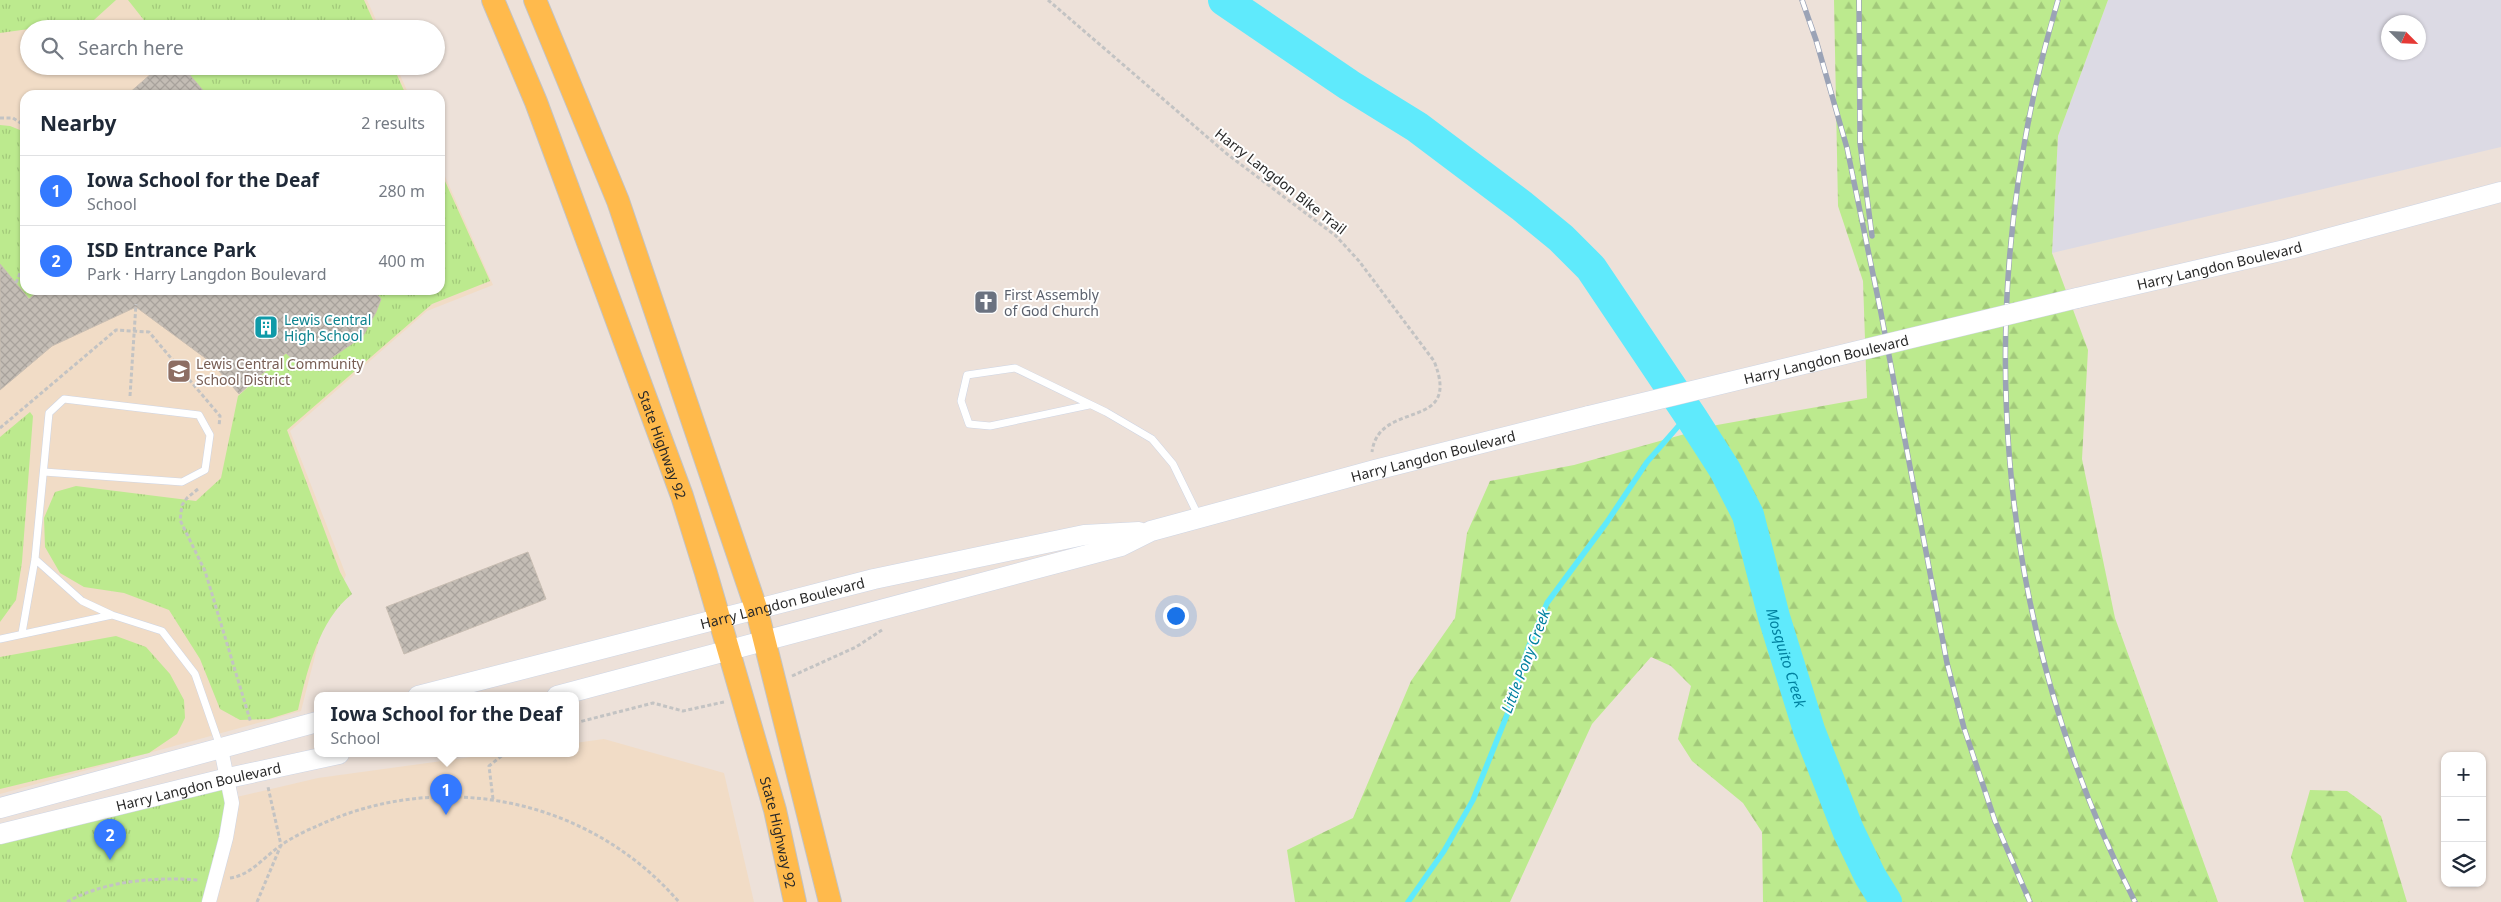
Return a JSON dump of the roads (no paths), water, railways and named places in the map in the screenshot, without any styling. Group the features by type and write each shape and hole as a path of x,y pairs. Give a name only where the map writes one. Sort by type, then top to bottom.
{"main road":[{"name":"State Highway 92","path":"493,0 536,102 682,496 720,619 775,810 795,902"},
{"path":"535,0 618,201 757,611 830,902"},
{"name":"Harry Langdon Boulevard","path":"434,692 874,580 980,556 1084,535 1151,531 1375,470 1589,416 2293,248 2501,192"},
{"name":"Harry Langdon Boulevard","path":"572,692 1121,546 1151,531"},
{"name":"Harry Langdon Boulevard","path":"0,808 314,723"},
{"name":"Harry Langdon Boulevard","path":"0,834 228,778 325,757"}],"street":[{"path":"209,902 232,804 221,749"}],"lane":[{"path":"1089,405 990,426 968,424 962,401 967,375 1015,368 1089,405 1152,439 1173,464 1200,518"},
{"path":"22,633 35,559 49,413 64,399 199,415 210,435 206,470 182,482 44,472"},
{"path":"35,559 82,601 112,615 162,631 196,674 221,749"},
{"path":"0,639 112,615"}],"waterway":[{"name":"Mosquito Creek","path":"1224,0 1349,85 1417,127 1522,206 1561,238 1591,268 1725,470 1748,515 1774,617 1809,730 1848,830 1870,876 1886,902"},
{"name":"Little Pony Creek","path":"1408,902 1444,851 1473,800 1507,715 1528,648 1547,603 1607,522 1647,462 1689,414"}],"railway":[{"path":"1802,0 1816,40 1847,148 1881,313 1947,663 1964,728 1995,821 2030,902"},
{"path":"1859,0 1860,143 1872,236"},
{"path":"2058,0 2030,114 2012,229 2006,344 2010,458 2024,572 2050,685 2087,795 2135,902"}],"place":[{"name":"First Assembly of God Church","path":"986,302"},
{"name":"Lewis Central High School","path":"266,327"},
{"name":"Lewis Central Community School District","path":"179,371"},
{"name":"Iowa School for the Deaf","path":"446,815"},
{"name":"ISD Entrance Park","path":"110,860"}]}
